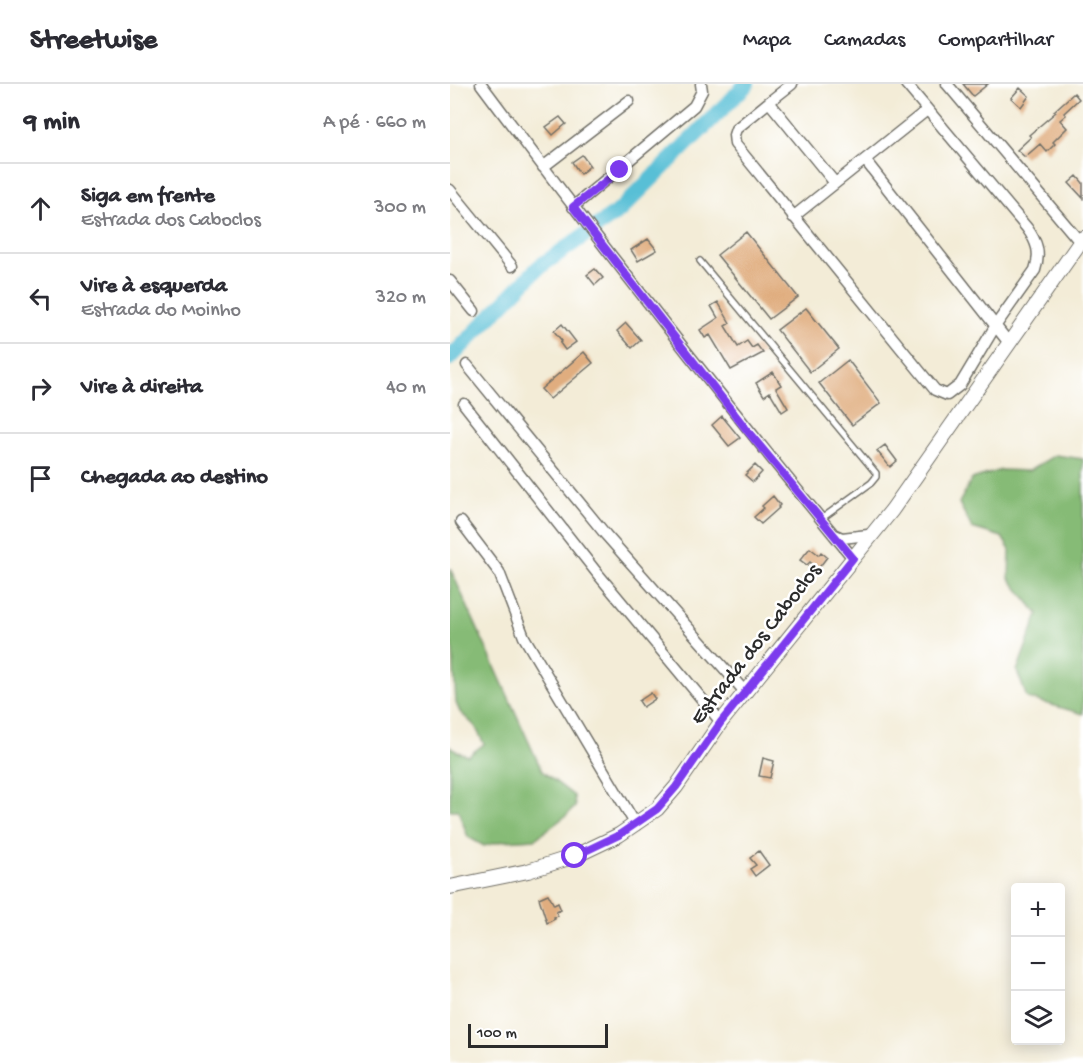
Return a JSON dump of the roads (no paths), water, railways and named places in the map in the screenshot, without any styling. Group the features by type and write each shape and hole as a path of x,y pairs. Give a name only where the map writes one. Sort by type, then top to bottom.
{"street":[{"path":"482,84 583,222 750,434 853,558"},
{"path":"573,207 694,106 702,91 701,84"},
{"path":"792,84 736,129 735,144 935,390 947,395 960,385 996,325 1035,270 1039,249 1027,228 906,84"},
{"path":"946,84 1082,240"},
{"path":"543,167 629,101"},
{"path":"769,102 835,183"},
{"path":"793,217 927,110"},
{"path":"865,160 1009,343"},
{"path":"450,190 512,266"},
{"name":"Estrada dos Caboclos","path":"450,887 528,871 566,859 619,835 657,809 676,787 721,722 892,510 1082,240"},
{"path":"450,281 474,311"},
{"path":"467,365 606,535 746,693"},
{"path":"464,404 597,573 721,722"},
{"path":"461,522 499,572 524,637 636,825"},
{"path":"833,533 842,538 868,535 870,537"}],"lane":[{"path":"700,261 876,473 871,483 821,519"}],"waterway":[{"path":"450,358 539,267 619,211 747,84"}]}
